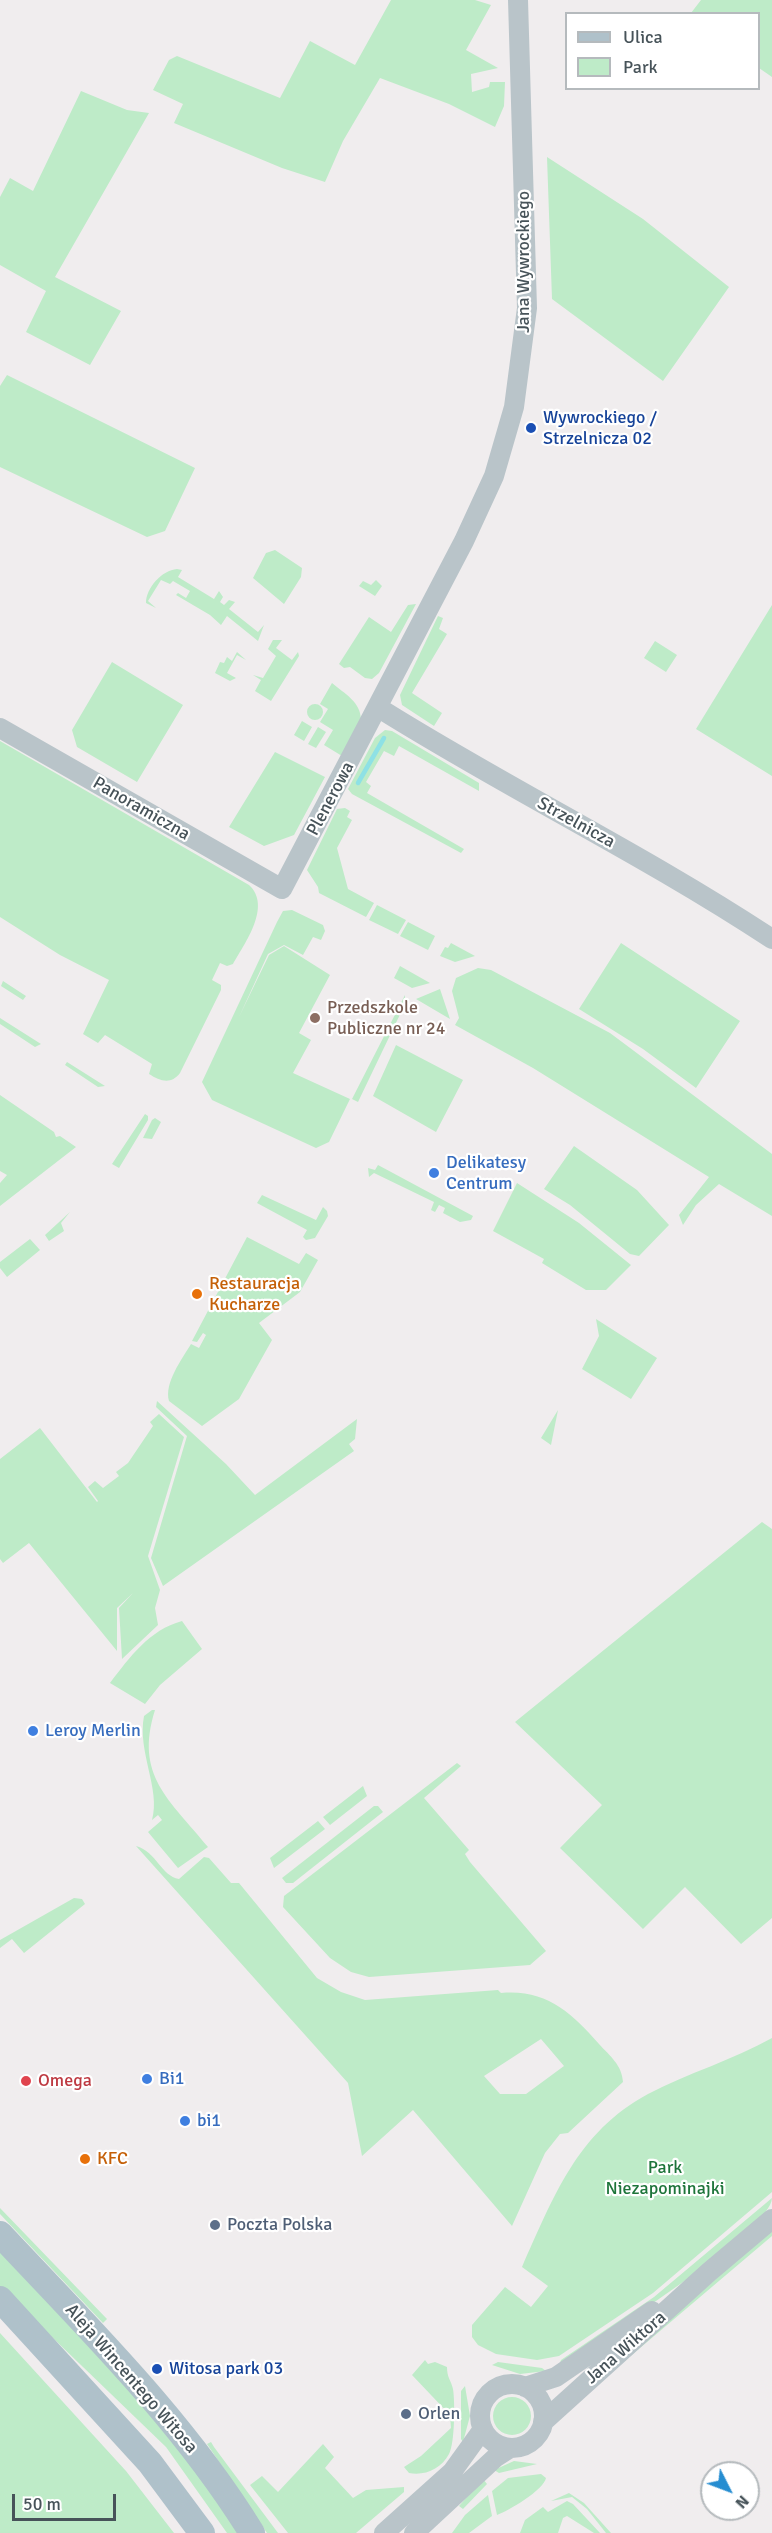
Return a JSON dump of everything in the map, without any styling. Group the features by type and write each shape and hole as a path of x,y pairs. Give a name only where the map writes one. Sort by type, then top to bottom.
{"main road":[{"name":"Aleja Wincentego Witosa","path":"0,2234 162,2410 212,2474 252,2533"},
{"path":"0,2299 150,2463 202,2533"}],"street":[{"name":"Jana Wywrockiego","path":"379,708 483,502 494,476 515,405 527,308 519,0"},
{"name":"Plenerowa","path":"282,889 379,708"},
{"name":"Strzelnicza","path":"379,708 506,784 656,868 772,939"},
{"name":"Panoramiczna","path":"0,728 282,889"},
{"name":"Jana Wiktora","path":"542,2426 709,2272 772,2219"},
{"name":"Jana Wiktora","path":"525,2387 556,2377 709,2272"},
{"path":"414,2533 484,2468 510,2448 531,2441 542,2426 542,2405 538,2398 525,2387 517,2385 500,2386 486,2397 480,2413 483,2429 494,2442 510,2448"},
{"path":"384,2533 452,2472 483,2429"}],"green space":[{"path":"391,0 475,0 491,5 466,50 498,68 471,74 472,92 489,87 490,82 505,82 504,106 495,127 449,104 380,78 343,141 325,182 282,168 174,123 183,104 153,90 169,60 177,56 280,98 310,41 355,65"},
{"path":"701,0 772,0 772,77 760,69 760,12 692,12"},
{"path":"81,91 127,110 149,113 55,277 121,311 90,365 26,332 46,291 0,265 0,197 10,178 33,191"},
{"path":"547,157 643,219 729,287 663,381 552,299"},
{"path":"7,375 195,468 165,531 147,537 0,467 0,386"},
{"path":"275,550 302,568 301,577 284,604 253,578 266,553"},
{"path":"171,570 182,570 178,577 214,599 219,591 223,597 220,602 224,605 229,600 235,602 229,609 258,632 264,625 258,641 227,616 221,625 210,615 176,595 178,593 186,598 190,591 173,581 170,584 161,580 148,601 156,608 146,603 149,592 156,581"},
{"path":"376,580 382,586 375,596 359,586 363,581 371,585"},
{"path":"416,604 379,673 372,679 365,678 350,667 344,668 339,664 369,617 391,632 408,605"},
{"path":"772,605 772,776 696,729"},
{"path":"438,616 443,618 439,629 447,634 412,693 442,713 434,726 402,705 400,695"},
{"path":"273,640 282,640 276,648 292,660 298,652 299,656 271,701 255,691 261,680 253,675 263,678 276,656 268,649"},
{"path":"655,641 677,655 666,672 644,658"},
{"path":"237,652 246,660 237,655 227,673 236,678 230,681 215,673 220,662 224,663 227,657 232,661"},
{"path":"112,662 183,705 137,782 77,747 72,730"},
{"path":"332,683 355,703 361,720 342,756 324,745 333,730 320,722 328,709 320,704"},
{"path":"315,704 323,712 315,720 307,712"},
{"path":"302,721 312,727 304,741 294,735"},
{"path":"318,727 326,732 316,748 308,744"},
{"path":"385,730 392,731 479,783 479,791 399,746 394,756 384,751 366,782 371,786 367,793 464,849 461,853 352,794 348,789 375,738"},
{"path":"0,741 249,885 255,894 258,903 254,924 233,964 227,966 220,963 212,980 221,985 221,990 177,1077 161,1080 149,1074 152,1064 105,1035 98,1043 83,1034 109,980 60,955 0,917"},
{"path":"275,752 325,777 294,835 264,846 229,827"},
{"path":"345,808 350,811 347,817 352,820 337,848 348,889 374,903 366,917 319,893 318,887 307,870 337,809"},
{"path":"377,905 406,920 398,934 369,920"},
{"path":"292,910 323,925 325,931 321,940 313,937 303,955 284,945 268,954 239,1017 269,955 284,946 330,975 299,1033 311,1040 293,1073 350,1099 329,1142 316,1148 212,1100 202,1082 277,922 283,911"},
{"path":"408,922 435,936 428,950 400,936"},
{"path":"451,943 475,956 455,962 440,956 445,947 448,948"},
{"path":"621,943 740,1021 696,1088 643,1049 579,1009"},
{"path":"400,966 430,983 412,988 394,978"},
{"path":"478,968 491,970 610,1033 772,1154 772,1216 719,1184 696,1205 683,1225 679,1215 709,1177 533,1068 455,1025 459,1018 452,991 456,978"},
{"path":"3,981 26,996 23,1000 1,986"},
{"path":"440,989 450,1019 416,999"},
{"path":"405,995 405,1004 358,1102 352,1099"},
{"path":"0,1018 41,1044 35,1047 0,1024"},
{"path":"396,1045 463,1080 436,1132 373,1096"},
{"path":"67,1062 105,1086 98,1087 65,1065"},
{"path":"0,1095 54,1132 56,1137 60,1136 76,1147 0,1206 0,1183 7,1175 0,1171"},
{"path":"145,1114 148,1120 119,1168 112,1164"},
{"path":"155,1118 161,1122 152,1139 143,1138 152,1120"},
{"path":"574,1146 637,1190 669,1225 639,1256 630,1254 570,1205 544,1189"},
{"path":"378,1165 473,1216 471,1220 460,1222 443,1213 445,1208 439,1205 435,1212 431,1210 434,1202 374,1173 369,1177 368,1168 375,1170"},
{"path":"517,1183 579,1223 631,1265 606,1290 586,1290 542,1263 544,1259 493,1231"},
{"path":"262,1195 316,1220 323,1207 328,1216 315,1238 306,1240 303,1237 307,1230 257,1203"},
{"path":"70,1212 61,1223 64,1231 49,1241 45,1235"},
{"path":"247,1237 299,1264 306,1253 318,1260 300,1292 259,1323 272,1340 239,1399 202,1426 169,1401 169,1387 175,1371 191,1344 199,1348 206,1335 203,1333 197,1342 192,1341"},
{"path":"30,1239 40,1250 7,1277 0,1268 0,1262"},
{"path":"596,1319 657,1358 631,1399 582,1369 599,1336"},
{"path":"157,1401 226,1464 255,1495 357,1419 355,1439 349,1444 354,1451 163,1586 151,1558 187,1436 156,1407"},
{"path":"558,1410 551,1445 541,1438"},
{"path":"159,1414 184,1437 148,1556 160,1590 155,1608 158,1625 122,1659 119,1608 133,1593 117,1608 117,1651 29,1543 3,1563 0,1559 0,1459 40,1428 97,1502 88,1487 95,1481 103,1488 119,1476 116,1472 128,1463 153,1426 150,1422"},
{"path":"762,1522 772,1529 772,1918 741,1944 685,1887 643,1929 560,1848 602,1805 515,1722"},
{"path":"182,1621 202,1649 160,1685 145,1704 110,1683 133,1654 150,1638 170,1625"},
{"path":"155,1710 149,1753 159,1786 208,1847 178,1868 148,1832 162,1820 158,1815 152,1820 154,1796 144,1743 144,1716"},
{"path":"457,1763 461,1766 424,1798 469,1850 465,1854 470,1862 546,1951 530,1965 369,1977 351,1972 330,1958 283,1907 284,1896"},
{"path":"363,1786 367,1796 330,1825 323,1817"},
{"path":"374,1806 378,1806 383,1812 293,1883 286,1883 282,1878"},
{"path":"318,1821 325,1829 274,1868 270,1858"},
{"path":"136,1846 149,1853 168,1873 179,1879 204,1857 209,1858 231,1883 239,1883 317,1978 341,1992 365,2000 498,1990 501,1993 517,1993 544,1999 568,2013 589,2032 615,2061 623,2082 568,2133 560,2134 545,2153 512,2226 413,2110 362,2156 348,2083","holes":["541,2039 564,2066 526,2094 500,2094 484,2076"]},
{"path":"74,1898 82,1899 85,1904 24,1953 12,1939 0,1948 0,1940"},
{"name":"Park Niezapominajki","path":"772,2038 772,2192 653,2293 559,2356 537,2360 496,2354 478,2345 472,2337 472,2325 505,2287 531,2307 548,2286 522,2267 570,2169 603,2127 623,2110 648,2094"},
{"path":"772,2198 764,2214 743,2235 713,2259 641,2312 559,2366 561,2360 654,2297"},
{"path":"0,2208 107,2319 103,2323 0,2214"},
{"path":"772,2229 772,2236 581,2398"},
{"path":"0,2245 123,2377 243,2533 227,2533 166,2447 0,2287"},
{"path":"0,2333 126,2471 174,2533 0,2533"},
{"path":"425,2360 428,2364 435,2362 447,2367 454,2395 454,2422 451,2449 446,2459 432,2470 415,2474 409,2473 404,2467 421,2456 451,2428 450,2415 412,2375"},
{"path":"498,2362 542,2368 546,2371 520,2374 492,2365"},
{"path":"465,2386 470,2416 463,2442 461,2439 461,2391"},
{"path":"512,2397 519,2398 525,2403 530,2409 530,2423 525,2429 519,2434 512,2435 505,2434 499,2429 494,2423 493,2416 494,2409 499,2403 505,2398"},
{"path":"211,2442 278,2533 267,2533 207,2444"},
{"path":"323,2444 334,2457 325,2468 353,2498 366,2490 404,2487 404,2492 356,2533 288,2533 250,2485 262,2476 278,2492"},
{"path":"514,2461 537,2464 499,2473 494,2470"},
{"path":"541,2474 546,2478 544,2483 533,2494 497,2515 492,2491 508,2478"},
{"path":"483,2479 487,2484 463,2509 459,2506"},
{"path":"569,2493 584,2503 611,2533 606,2533 587,2509 572,2497 551,2501"},
{"path":"488,2495 492,2516 469,2533 452,2533 465,2515"},
{"path":"567,2501 573,2504 600,2533 594,2533 567,2516 563,2518 558,2533 520,2533 525,2520 543,2507 548,2512"}],"waterway":[{"path":"358,783 384,738"}],"place":[{"name":"Wywrockiego / Strzelnicza 02","path":"531,428"},
{"name":"Przedszkole Publiczne nr 24","path":"315,1018"},
{"name":"Delikatesy Centrum","path":"434,1173"},
{"name":"Restauracja Kucharze","path":"197,1294"},
{"name":"Leroy Merlin","path":"33,1731"},
{"name":"Bi1","path":"147,2079"},
{"name":"Omega","path":"26,2081"},
{"name":"bi1","path":"185,2121"},
{"name":"KFC","path":"85,2159"},
{"name":"Poczta Polska","path":"215,2225"},
{"name":"Witosa park 03","path":"157,2369"},
{"name":"Orlen","path":"406,2414"}]}
